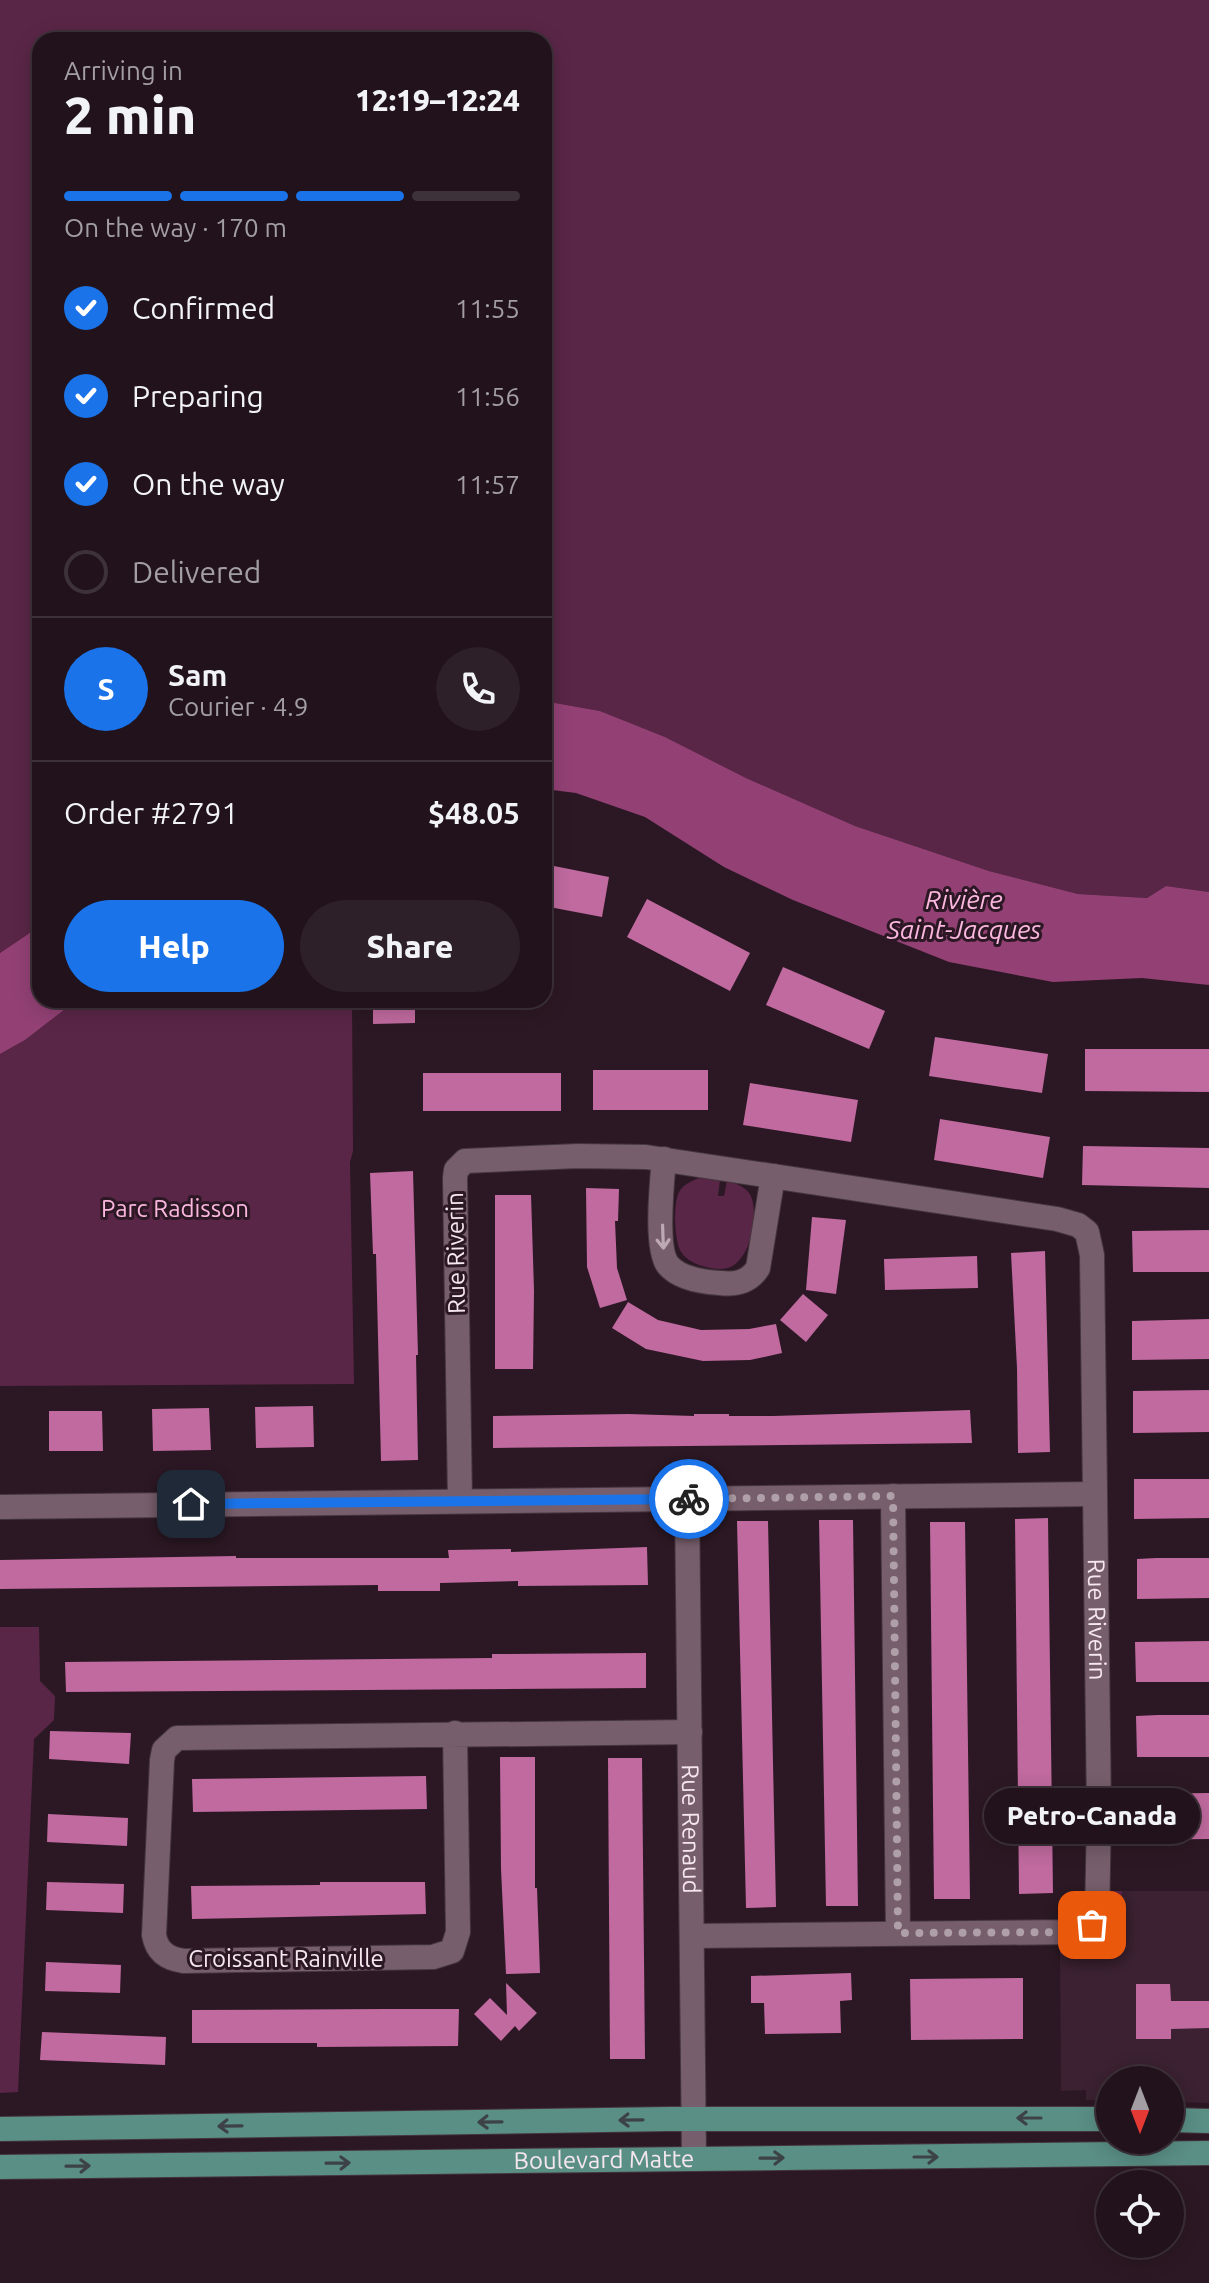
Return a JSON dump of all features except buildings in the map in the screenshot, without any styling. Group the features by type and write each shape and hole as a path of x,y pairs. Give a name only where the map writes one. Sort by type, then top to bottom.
{"main road":[{"name":"Boulevard Matte","path":"0,2129 694,2119 1096,2119"},
{"path":"1184,2120 1209,2121"},
{"name":"Boulevard Matte","path":"0,2167 1209,2153"}],"street":[{"name":"Rue Riverin","path":"460,1501 456,1170 465,1161 619,1156 664,1159 1057,1219 1078,1225 1087,1232 1092,1255 1099,1813 1097,1919 1089,1928 1076,1932 692,1936"},
{"path":"664,1159 663,1256 674,1270 703,1281 739,1283 754,1275 760,1263 773,1176"},
{"path":"0,1507 1094,1494"},
{"path":"893,1496 898,1933"},
{"name":"Rue Renaud","path":"687,1499 694,2159"},
{"name":"Croissant Rainville","path":"455,1733 458,1932 452,1951 433,1957 184,1961 166,1955 158,1947 154,1935 162,1760 164,1750 177,1738 455,1733 690,1732"}],"shaded area":[{"path":"1122,1891 1209,1891 1209,2103 1184,2102 1184,2066 1096,2066 1096,2100 1086,2100 1086,2090 1061,2091 1060,1954 1121,1953"}],"green space":[{"path":"0,0 1209,0 1209,892 1166,886 1147,898 1078,894 989,871 855,826 746,778 665,737 600,711 552,702 552,32 32,32 32,931 0,953"},
{"name":"Parc Radisson","path":"67,1008 352,1008 353,1151 350,1162 354,1384 0,1386 0,1054 25,1040"},
{"path":"699,1178 720,1180 718,1196 724,1196 727,1181 736,1184 749,1193 752,1201 751,1237 740,1260 731,1267 716,1269 700,1265 685,1257 679,1248 675,1223 677,1197 683,1187"},
{"path":"0,1627 39,1627 40,1681 55,1696 54,1720 34,1739 18,2092 0,2093"},
{"path":"1112,1891 1122,1891 1122,1953 1109,1953"},
{"path":"1104,1938 1104,1953 1060,1954 1060,1946 1072,1946 1073,1951 1084,1950 1084,1945"}],"water":[{"name":"Rivière Saint-Jacques","path":"552,702 600,711 665,737 746,778 855,826 989,871 1078,894 1147,898 1166,886 1209,892 1209,985 1142,978 1053,982 949,962 793,900 724,867 645,817 576,793 552,790"},
{"path":"32,931 32,1008 67,1008 25,1040 0,1054 0,953"}],"way so far":[{"path":"689,1499 893,1496 898,1933 1076,1932 1092,1925"}],"place":[{"name":"Petro-Canada","path":"1092,1925"}],"route":[{"path":"191,1504 689,1499"}]}
